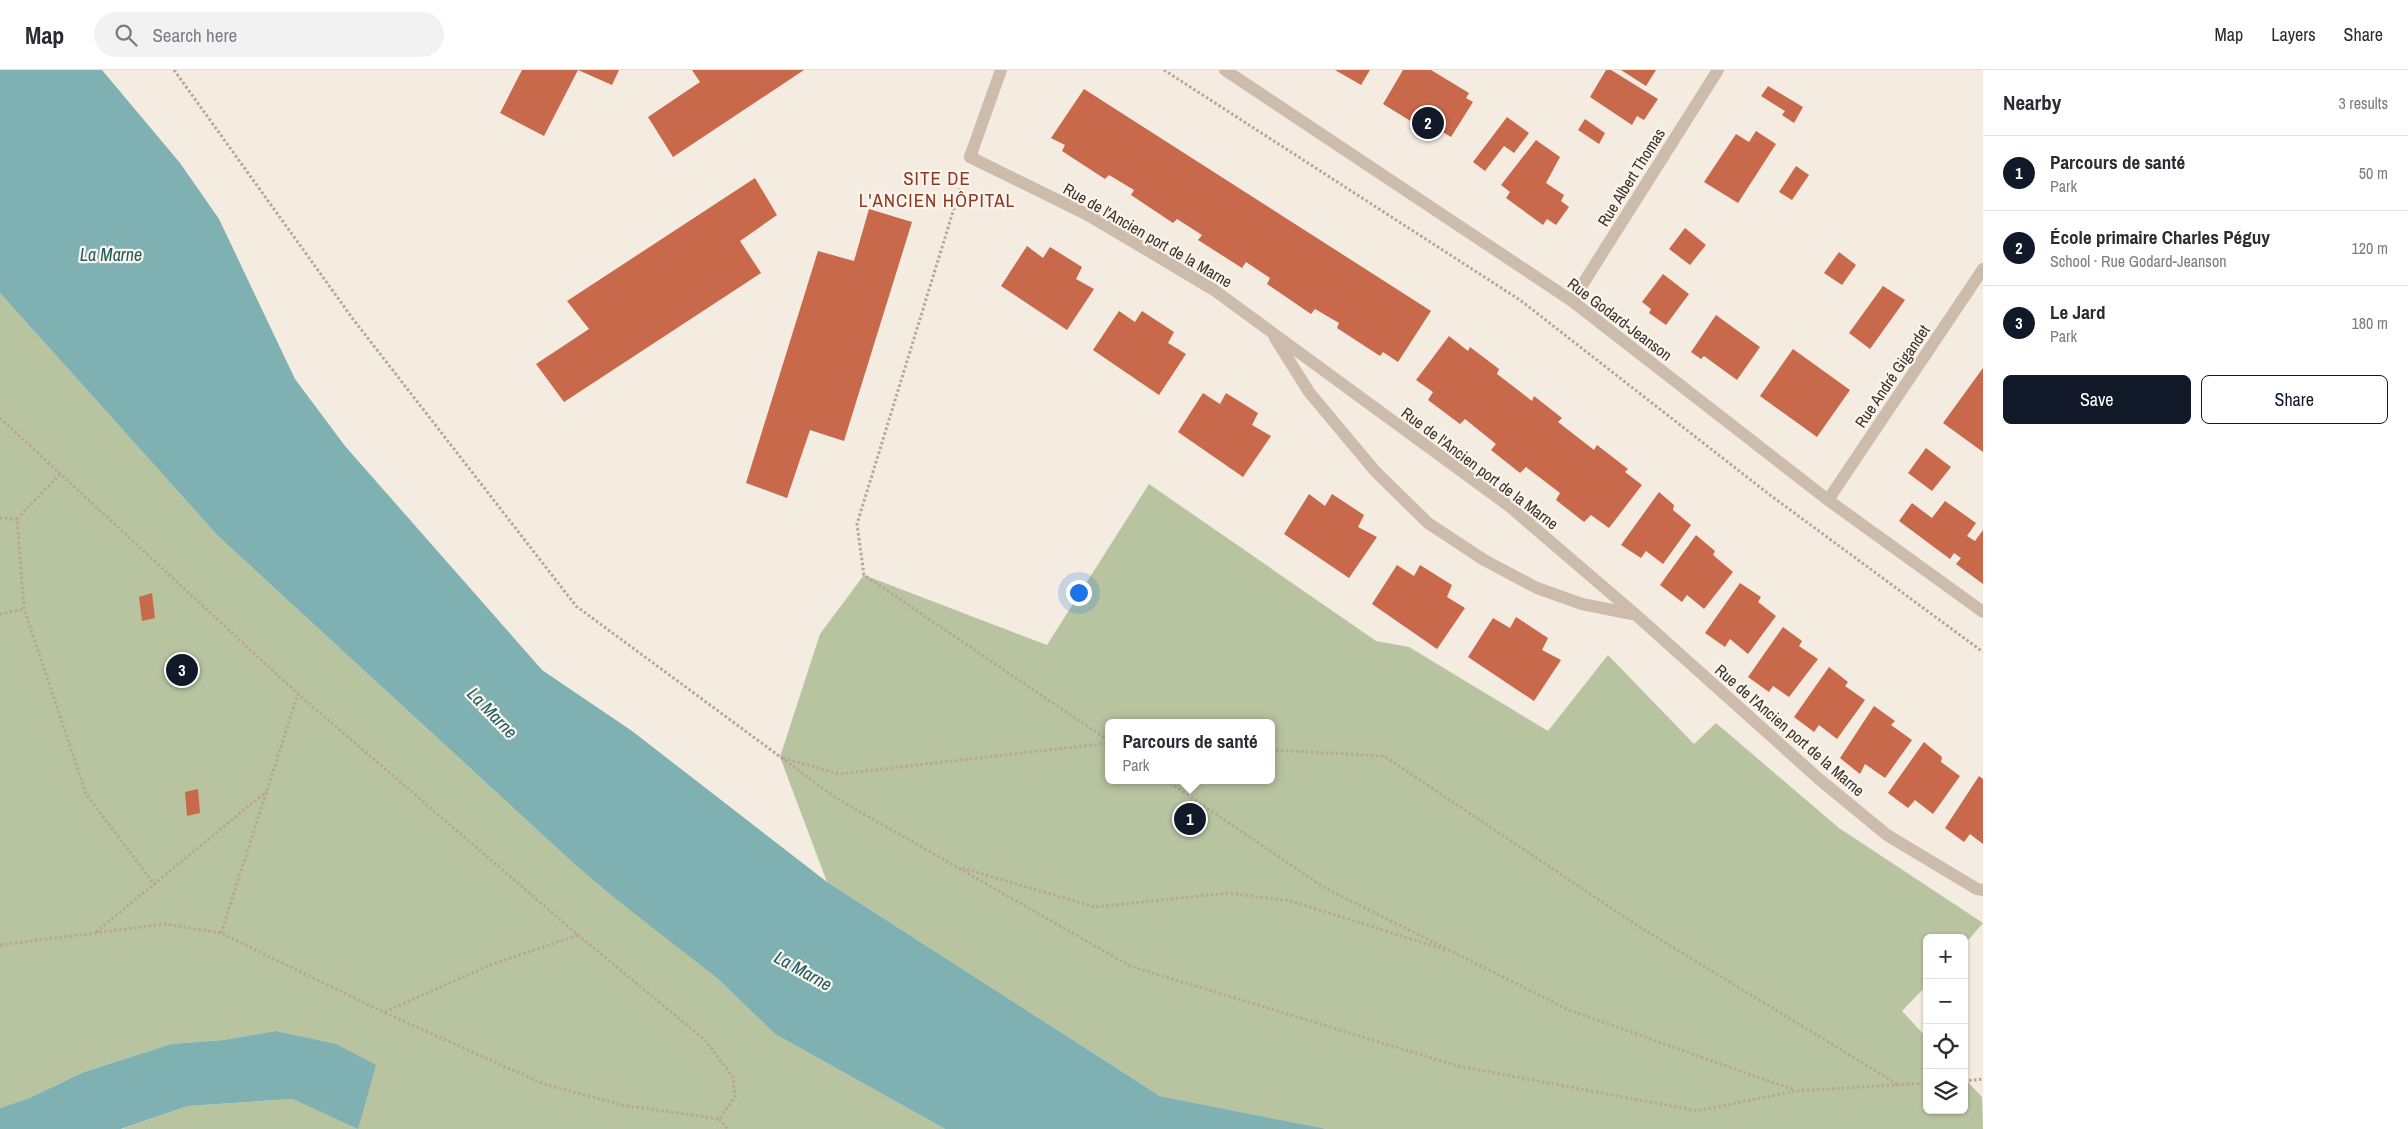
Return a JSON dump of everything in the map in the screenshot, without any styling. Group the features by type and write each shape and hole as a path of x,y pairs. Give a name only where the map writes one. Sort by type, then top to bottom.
{"street":[{"path":"970,157 1001,70"},
{"name":"Rue Godard-Jeanson","path":"1225,70 1572,301 1828,500 1983,612"},
{"name":"Rue Albert Thomas","path":"1572,301 1718,70"},
{"name":"Rue de l'Ancien port de la Marne","path":"970,157 1088,215 1214,290 1508,506 1635,614 1819,779 1887,835 1977,889 1983,890"},
{"name":"Rue André Gigandet","path":"1828,500 1983,270"},
{"path":"1270,331 1309,392 1375,470 1428,523 1484,560 1537,588 1582,604 1635,614"}],"path":[{"path":"174,70 353,319 576,606 836,798 1130,966 1458,1066 1698,1111 1795,1090 1923,1083"},
{"path":"1164,70 1520,300 1770,495 1983,652"},
{"path":"970,157 857,524 864,575 1105,739"},
{"path":"0,418 298,694 578,935 705,1040 733,1077 735,1097 719,1120"},
{"path":"0,518 16,519 60,474"},
{"path":"16,519 24,610 86,794 154,885"},
{"path":"0,614 24,610"},
{"path":"221,933 298,694"},
{"path":"780,757 839,774 1105,742"},
{"path":"1275,750 1384,756 1638,926 1897,1085"},
{"path":"1172,784 1323,887 1569,1010 1795,1090"},
{"path":"95,933 267,791"},
{"path":"955,866 1095,907 1228,893 1291,901 1456,954"},
{"path":"0,945 166,924 221,933 385,1013 544,1084 622,1105 719,1120 728,1129"},
{"path":"385,1013 490,966 578,935"},
{"path":"1968,1081 1983,1080"}],"green space":[{"path":"0,293 218,536 571,861 717,978 775,1034 945,1129 122,1129 188,1106 293,1099 275,1031 223,1040 171,1044 84,1072 29,1098 0,1108"},
{"path":"1149,484 1376,641 1409,647 1548,731 1608,655 1694,744 1716,723 1839,828 1983,923 1968,940 1968,934 1923,934 1923,989 1902,1011 1923,1034 1923,1114 1968,1114 1968,1082 1982,1097 1983,1129 1327,1129 1160,1096 827,882 780,757 820,634 864,575 1047,645"}],"water":[{"name":"La Marne","path":"0,70 102,70 180,163 219,219 295,379 345,446 542,670 632,731 827,882 1160,1096 1327,1129 945,1129 775,1034 717,978 616,899 571,861 218,536 0,293"},
{"path":"275,1031 336,1044 376,1065 358,1129 293,1099 188,1106 121,1129 0,1129 0,1108 29,1098 84,1072 171,1044 223,1040"}],"building":[{"path":"522,70 578,70 544,136 500,113"},
{"path":"578,70 619,70 612,85"},
{"path":"692,70 804,70 673,157 648,117 700,82"},
{"path":"1335,70 1370,70 1361,85"},
{"path":"1403,70 1431,70 1469,93 1466,98 1473,102 1451,137 1426,122 1422,128 1383,104"},
{"path":"1606,70 1611,70 1658,99 1644,120 1637,116 1632,125 1590,97"},
{"path":"1621,70 1656,70 1646,86"},
{"path":"1768,86 1803,107 1794,123 1782,115 1785,111 1761,96"},
{"path":"1084,89 1431,311 1398,362 1383,352 1380,356 1337,328 1339,323 1315,309 1311,314 1267,284 1270,278 1246,262 1242,268 1198,240 1202,235 1177,219 1173,223 1131,195 1134,190 1109,175 1105,179 1062,151 1065,145 1051,138"},
{"path":"1507,117 1529,133 1514,153 1504,146 1485,171 1473,162"},
{"path":"1585,119 1605,133 1599,144 1578,130"},
{"path":"1756,131 1776,144 1738,203 1704,182 1736,134 1749,142"},
{"path":"1536,140 1560,157 1546,183 1564,195 1561,201 1569,207 1556,225 1547,219 1543,225 1506,198 1510,192 1501,185"},
{"path":"1796,166 1809,175 1792,200 1779,192"},
{"path":"755,178 777,215 740,241 761,273 564,402 536,364 589,329 567,301"},
{"path":"869,209 912,222 844,441 810,430 787,498 746,483 818,251 854,261"},
{"path":"1685,228 1706,245 1690,265 1669,249"},
{"path":"1027,246 1043,258 1050,247 1082,267 1076,279 1094,289 1067,330 1001,286"},
{"path":"1839,252 1856,265 1842,285 1824,273"},
{"path":"1663,274 1689,294 1666,325 1649,313 1651,309 1642,302"},
{"path":"1883,286 1905,300 1870,349 1849,333"},
{"path":"1119,311 1135,322 1142,311 1174,332 1168,343 1186,354 1159,395 1093,350"},
{"path":"1716,315 1760,347 1737,380 1704,356 1701,359 1691,352"},
{"path":"1449,336 1468,351 1470,347 1499,369 1497,374 1532,401 1534,396 1562,418 1558,422 1594,450 1597,445 1628,469 1625,472 1642,485 1609,528 1591,515 1584,522 1556,500 1560,493 1526,467 1520,473 1491,450 1496,444 1465,419 1460,424 1428,400 1433,392 1416,380"},
{"path":"1793,349 1850,390 1817,437 1760,396"},
{"path":"1983,368 1983,452 1943,423"},
{"path":"1203,393 1220,404 1226,393 1258,413 1252,425 1271,436 1243,477 1178,432"},
{"path":"1926,448 1951,467 1932,491 1908,473"},
{"path":"1659,492 1674,505 1673,510 1691,525 1663,564 1646,551 1641,558 1621,545"},
{"path":"1309,494 1325,506 1332,494 1364,515 1358,527 1377,537 1349,578 1284,534"},
{"path":"1945,501 1976,523 1967,536 1975,541 1983,530 1983,584 1956,564 1961,558 1954,553 1950,559 1899,521 1912,503 1932,518"},
{"path":"1696,535 1715,551 1713,555 1733,572 1704,609 1687,595 1682,602 1660,585"},
{"path":"1397,565 1414,576 1420,565 1452,585 1447,597 1465,608 1437,649 1372,604"},
{"path":"1740,583 1761,597 1758,602 1776,616 1748,654 1730,639 1725,647 1705,633"},
{"path":"152,593 155,618 142,621 139,597"},
{"path":"1516,617 1548,638 1542,650 1561,660 1534,701 1468,657 1493,618 1510,628"},
{"path":"1783,627 1802,641 1799,646 1818,659 1789,697 1773,686 1769,692 1748,677"},
{"path":"1829,667 1848,682 1845,686 1865,700 1837,739 1819,725 1814,732 1794,717"},
{"path":"1874,706 1895,721 1891,725 1912,740 1885,778 1865,764 1860,774 1840,758"},
{"path":"1924,742 1942,757 1941,762 1960,776 1933,814 1915,800 1908,808 1888,793"},
{"path":"1979,776 1983,779 1983,844 1970,834 1964,842 1945,828"},
{"path":"198,789 200,813 187,816 185,792"}],"place":[{"name":"École primaire Charles Péguy","path":"1428,123"},
{"name":"Le Jard","path":"182,670"},
{"name":"Parcours de santé","path":"1190,819"}],"district":[{"name":"SITE DE L'ANCIEN HÔPITAL","path":"937,189"}]}
